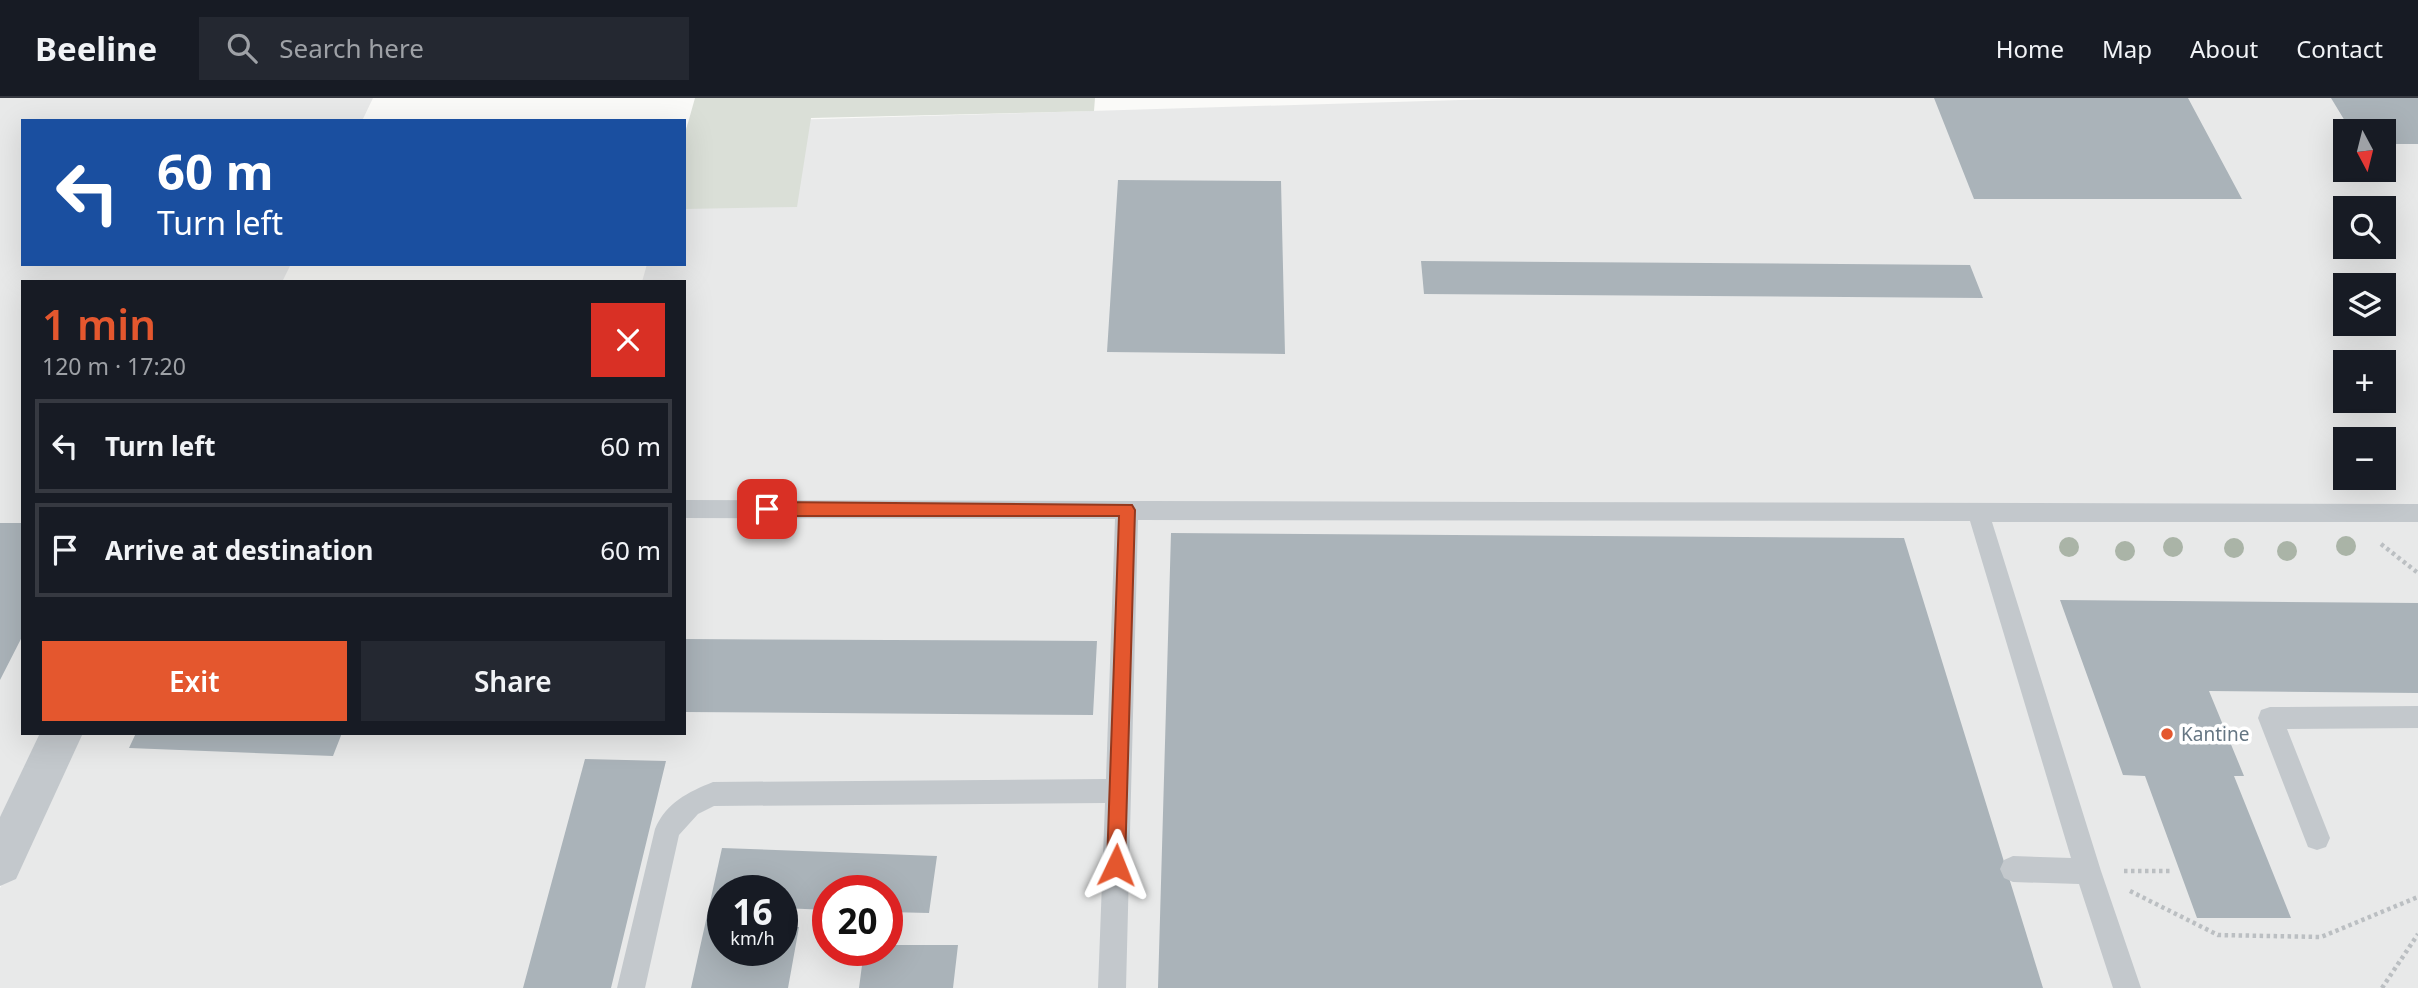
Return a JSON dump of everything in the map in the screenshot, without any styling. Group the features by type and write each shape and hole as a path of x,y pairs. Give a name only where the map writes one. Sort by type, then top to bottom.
{"street":[{"path":"0,864 61,735"}],"lane":[{"path":"686,509 2418,513"},
{"path":"1112,988 1127,510"},
{"path":"1978,511 2088,871 2127,988"},
{"path":"2317,838 2270,718 2418,717"},
{"path":"631,988 668,829 689,806 713,794 1118,791"},
{"path":"2013,869 2088,871"}],"path":[{"path":"2088,871 2170,871"},
{"path":"2088,871 2218,934 2321,937 2418,898"},
{"path":"2382,988 2418,934"}],"shaded area":[{"path":"0,98 373,98 363,119 21,119 21,266 290,266 283,280 21,280 21,735 56,735 0,848"},
{"path":"695,98 1095,98 1094,111 811,118 797,207 686,209 686,130"},
{"path":"1527,98 2418,98 2418,988 0,988 0,888 67,735 686,735 686,280 643,280 646,266 686,266 688,123"}],"building":[{"path":"1934,98 2188,98 2242,199 1974,199"},
{"path":"2331,98 2418,98 2418,144 2396,144 2396,119 2344,119"},
{"path":"1118,180 1281,181 1285,354 1107,352"},
{"path":"1421,261 1970,265 1983,298 1424,294"},
{"path":"0,523 21,523 21,639 0,680"},
{"path":"1171,533 1904,538 2043,988 1158,988"},
{"name":"Kantine","path":"2060,600 2418,603 2418,693 2209,691 2244,776 2234,776 2291,918 2197,918 2145,776 2123,775"},
{"path":"686,639 1097,641 1093,715 686,712"},
{"path":"135,735 341,735 333,756 129,748"},
{"path":"585,759 666,761 611,988 523,988"},
{"path":"722,848 937,856 929,913 903,912 903,875 812,875 812,909 798,909 798,875 716,875"},
{"path":"707,916 707,966 792,966 788,988 691,988"},
{"path":"903,945 958,945 953,988 859,988 862,966 903,966"}],"place":[{"name":"Kantine","path":"2167,734"}],"route":[{"path":"767,509 1127,510 1116,865"}]}
